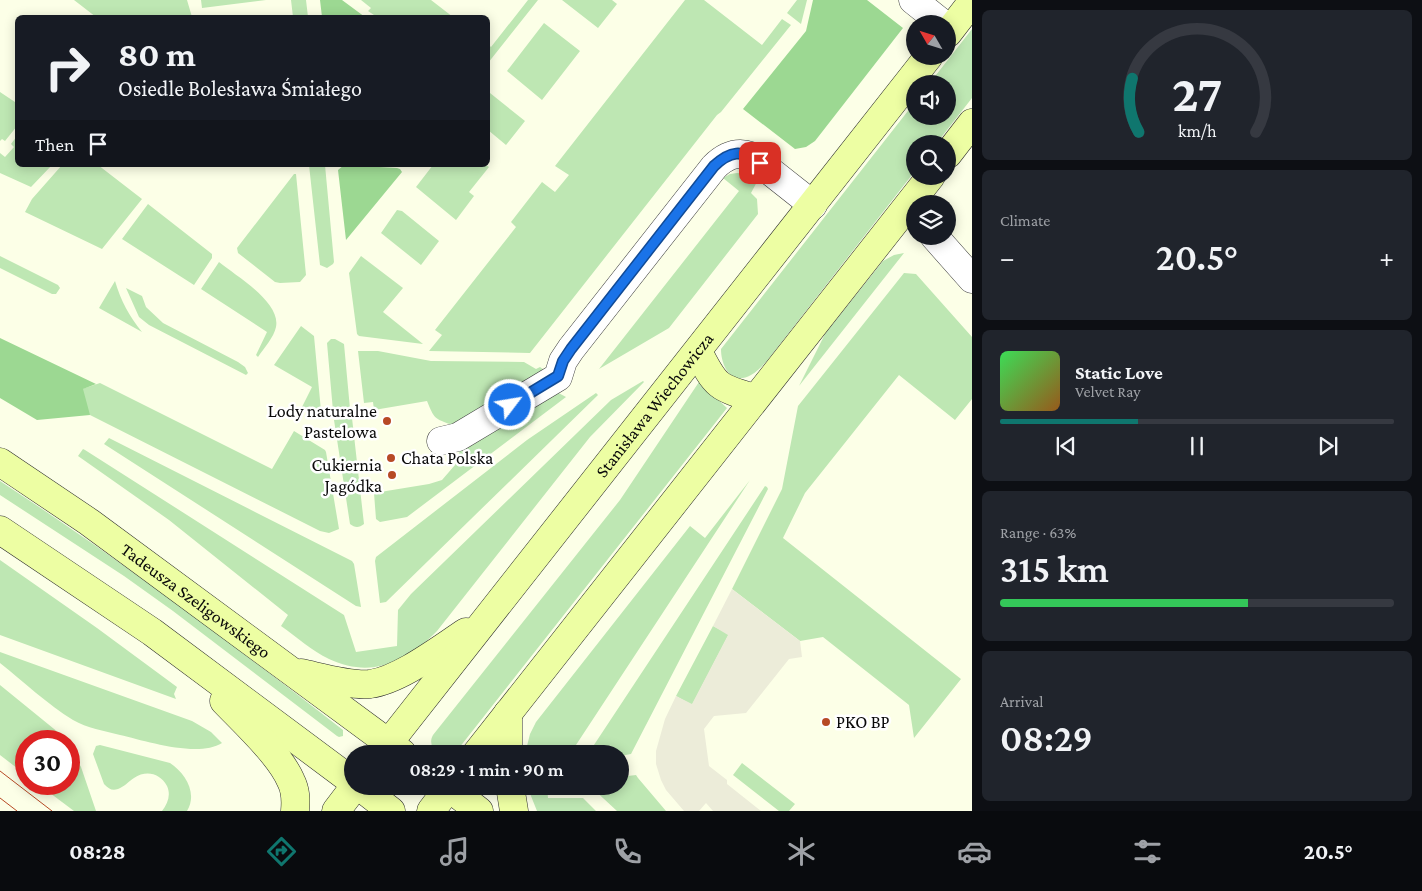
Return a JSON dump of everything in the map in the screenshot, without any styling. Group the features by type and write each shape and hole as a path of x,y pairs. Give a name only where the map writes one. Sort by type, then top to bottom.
{"street":[{"path":"913,0 931,15"},
{"path":"956,19 972,2"},
{"name":"Stanisława Wiechowicza","path":"395,745 484,620 923,65"},
{"path":"956,144 972,123"},
{"path":"441,441 458,437 558,376 563,361 571,349 714,166 722,159 734,154 751,156 813,205"},
{"path":"483,745 755,398 906,217"},
{"path":"942,245 972,279"},
{"path":"698,351 711,377 719,385 730,391 755,398"},
{"name":"Tadeusza Szeligowskiego","path":"0,462 89,522 294,672 385,745"},
{"path":"0,530 129,616 344,775"},
{"path":"294,672 344,682 370,684 393,677 421,662 484,620"},
{"path":"181,654 281,762 291,781 296,797 295,811"},
{"path":"508,713 508,745"},
{"path":"336,811 348,795"},
{"path":"371,795 391,811"},
{"path":"431,811 442,795"},
{"path":"458,795 479,811"},
{"path":"511,795 514,811"}],"green space":[{"path":"74,0 187,0 191,15 93,15"},
{"path":"201,0 266,0 202,8"},
{"path":"291,0 306,0 308,15 293,15"},
{"path":"320,0 342,0 362,15 322,15"},
{"path":"361,0 431,0 450,15 374,15 368,11 371,8"},
{"path":"528,0 538,0 490,60 491,47"},
{"path":"562,0 612,0 617,4 598,28"},
{"path":"685,0 704,0 762,45 782,19 791,25 717,115 530,353 429,351 442,335 435,330 516,227 511,222 542,182 555,192 569,175 555,166"},
{"path":"797,0 807,0 801,24 787,13"},
{"path":"813,0 867,0 903,28 815,141 806,147 795,149 743,109 806,31"},
{"path":"544,23 580,51 542,100 507,71"},
{"path":"972,29 972,98 956,118 956,75 936,75 944,65 956,65 956,49"},
{"path":"0,92 15,102 15,128 5,141 2,139 0,141"},
{"path":"490,93 525,121 506,145 490,132"},
{"path":"906,113 906,125 951,125 943,135 906,135 906,183 757,371 744,378 733,376 725,368 721,349"},
{"path":"15,139 15,167 50,167 31,187 0,173 0,153 5,157 14,147 11,144"},
{"path":"60,167 101,167 142,199 102,249 25,212 32,199"},
{"path":"309,167 325,167 334,262 327,268 320,265"},
{"path":"342,167 379,167 397,168 402,172 346,240 338,170"},
{"path":"431,167 489,167 469,192 474,196 456,220 416,187"},
{"path":"737,173 746,174 758,180 751,193 757,199 758,214 669,328 599,369 739,191 723,178"},
{"path":"294,174 296,174 306,275 300,282 280,283 275,282 238,253 237,248"},
{"path":"148,204 212,254 212,258 194,285 122,239"},
{"path":"397,210 402,211 439,241 421,265 381,233"},
{"path":"904,253 799,386 825,334 883,261 894,255"},
{"path":"0,256 58,285 60,288 56,294 52,294 0,268"},
{"path":"361,256 403,288 383,312 423,344 359,336 357,334 349,273"},
{"path":"219,262 256,290 272,308 276,318 276,327 273,335 258,357 256,355 267,332 201,289"},
{"path":"904,273 916,274 972,337 972,399 955,420 899,375 805,493 783,538 961,679 914,738 909,705 823,637 800,641 732,589 782,489 798,406"},
{"path":"115,281 126,308 142,332 99,308"},
{"path":"126,288 142,296 146,307 163,323 238,362 245,367 248,373 246,375 149,325 139,317"},
{"path":"301,326 314,336 321,411 300,411 312,387 274,365"},
{"path":"0,338 96,384 83,389 90,415 37,420 0,398"},
{"path":"331,339 344,344 350,409 333,411 327,343"},
{"path":"358,351 378,351 431,361 524,362 536,369 540,367 551,375 453,425 436,417 427,401 374,410 373,402 364,403"},
{"path":"643,381 590,437 437,631 401,659 374,667 344,665 323,656 311,648 281,626 288,615 169,520 78,456 83,449 85,450 344,615 356,652 397,646 398,610 411,594 611,400"},
{"path":"699,382 727,408 461,745 432,745 433,735 620,500"},
{"path":"100,383 272,469 294,431 326,452 339,529 329,533 320,531 90,415 87,413 82,389"},
{"path":"551,389 566,397 407,517 380,522 376,519 374,493 442,480 455,465 463,442"},
{"path":"596,393 598,395 386,602 380,603 376,557 527,440"},
{"path":"352,418 364,524 357,527 350,524 334,420"},
{"path":"109,438 352,561 361,607 356,606 104,444"},
{"path":"750,480 576,745 527,745 536,722 690,526 705,538"},
{"path":"0,481 88,540 216,633 343,730 343,736 337,736 124,576 0,495"},
{"path":"765,486 767,487 768,489 631,754 629,754 629,745 594,745"},
{"path":"0,560 177,687 174,694 176,699 0,635"},
{"path":"713,626 729,634 692,705 676,696"},
{"path":"0,652 192,721 211,732 222,743 200,749 186,749 157,744 84,725 54,707 0,663"},
{"path":"0,685 55,730 15,730 15,767 0,755"},
{"path":"100,745 170,763 181,772 188,784 191,797 187,811 162,811 168,799 168,789 161,778 152,774 143,774 118,789 112,790 107,787 104,784 93,754 96,746"},
{"path":"742,763 795,804 789,811 779,811 733,775"},
{"path":"80,765 96,811 74,811 53,795 80,795"},
{"path":"636,775 666,811 617,811 600,795 629,795 629,776"},
{"path":"531,795 548,795 548,798 583,798 596,811 537,811"}],"shaded area":[{"path":"732,589 800,641 802,657 789,659 746,713 714,716 704,729 709,766 727,780 727,784 761,811 713,811 706,803 699,811 684,811 666,790 661,780 656,764 656,751 665,719 676,696 692,704 728,635 713,626"}],"tram line":[{"path":"0,771 52,811"},
{"path":"0,798 17,811"}],"place":[{"name":"Lody naturalne Pastelowa","path":"387,421"},
{"name":"Chata Polska","path":"391,458"},
{"name":"Cukiernia Jagódka","path":"392,475"},
{"name":"PKO BP","path":"826,722"}],"route":[{"path":"510,405 558,376 563,361 571,349 714,166 722,159 734,154 751,156 760,163"}]}
